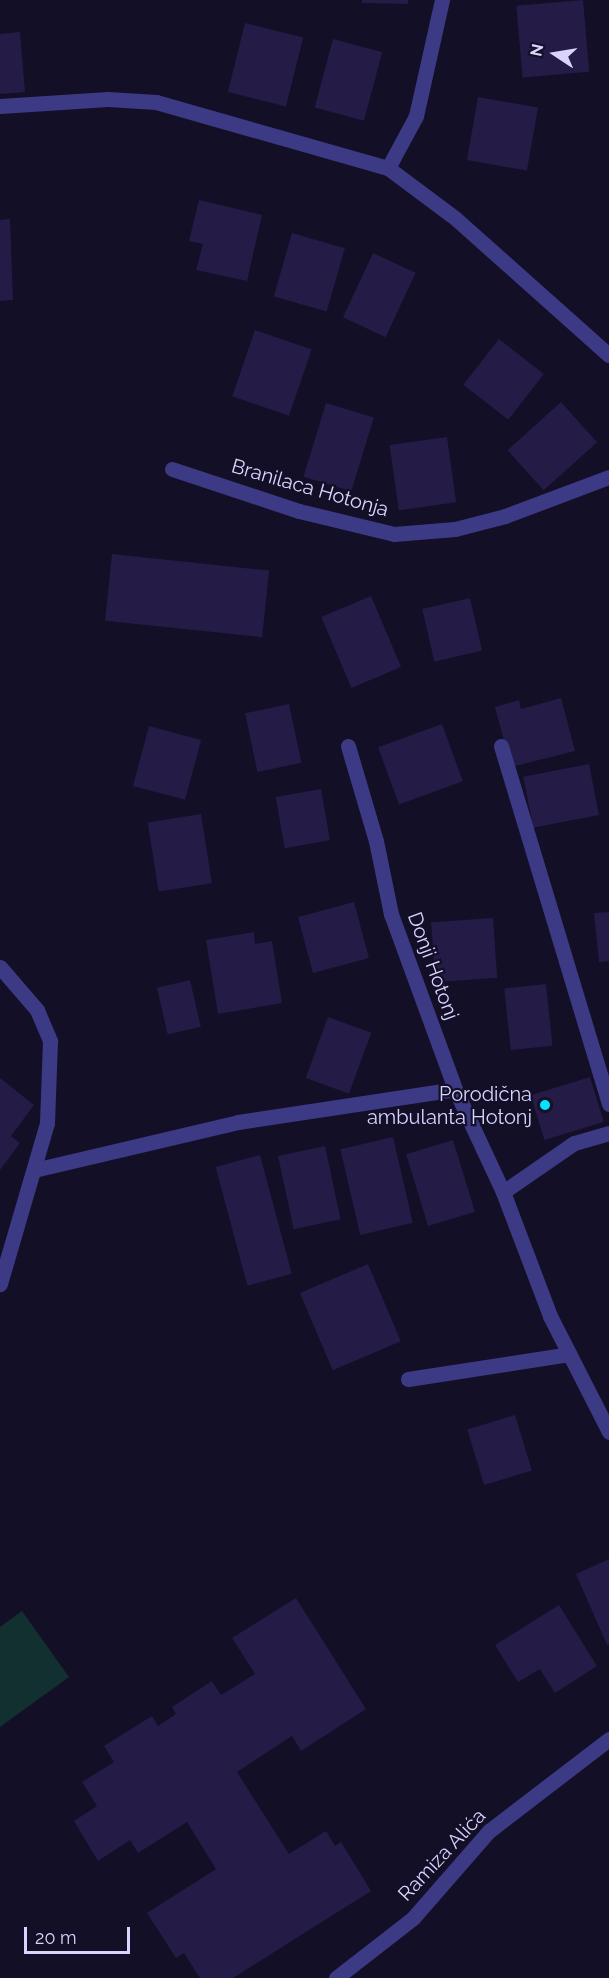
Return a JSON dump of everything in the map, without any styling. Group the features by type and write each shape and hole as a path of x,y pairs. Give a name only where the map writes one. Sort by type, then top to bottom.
{"street":[{"path":"388,168 416,116 441,0"},
{"path":"0,106 108,99 156,102 388,168 455,218 609,355"},
{"name":"Branilaca Hotonja","path":"172,469 299,511 394,534 455,529 505,516 609,477"},
{"name":"Donji Hotonj","path":"348,746 376,841 391,914 455,1089 503,1192 550,1316 609,1432"},
{"path":"501,746 609,1104"},
{"path":"0,967 37,1010 50,1041 47,1123 0,1284"},
{"path":"34,1170 238,1122 455,1089"},
{"path":"503,1192 574,1143 609,1133"},
{"path":"408,1379 569,1353"},
{"name":"Ramiza Alića","path":"336,1978 413,1918 489,1831 609,1739"}],"green space":[{"path":"22,1611 69,1677 0,1727 0,1627"}],"building":[{"path":"362,0 408,0 408,4 362,3"},
{"path":"583,0 589,72 523,78 516,6"},
{"path":"245,23 303,38 286,106 228,92"},
{"path":"20,32 25,92 0,94 0,34"},
{"path":"333,39 382,52 364,121 315,108"},
{"path":"478,97 538,108 527,171 467,160"},
{"path":"199,200 262,215 247,281 196,270 203,244 189,241"},
{"path":"10,219 13,300 0,301 0,220"},
{"path":"292,233 345,248 327,312 274,296"},
{"path":"373,253 416,273 386,337 343,317"},
{"path":"255,330 312,350 289,416 232,396"},
{"path":"499,339 544,374 508,420 463,385"},
{"path":"561,402 597,442 544,490 507,450"},
{"path":"326,403 374,418 351,491 303,477"},
{"path":"447,437 456,502 399,510 390,445"},
{"path":"112,554 269,571 262,637 105,621"},
{"path":"371,596 401,667 351,688 321,617"},
{"path":"470,598 482,651 434,662 422,609"},
{"path":"561,698 575,751 511,767 495,707 519,700 521,709"},
{"path":"289,704 301,763 257,772 245,713"},
{"path":"442,724 463,781 399,805 378,747"},
{"path":"149,726 201,740 185,800 133,786"},
{"path":"589,764 599,815 533,828 523,777"},
{"path":"321,789 330,840 285,848 276,797"},
{"path":"201,814 212,883 159,892 148,822"},
{"path":"354,902 369,958 313,973 298,917"},
{"path":"609,912 609,961 599,962 594,913"},
{"path":"493,918 497,978 435,982 431,922"},
{"path":"254,932 255,944 272,941 282,1003 218,1014 206,940"},
{"path":"190,980 201,1027 168,1034 157,988"},
{"path":"546,984 552,1046 511,1050 504,988"},
{"path":"328,1017 371,1033 349,1094 306,1078"},
{"path":"590,1077 604,1122 544,1140 531,1095"},
{"path":"0,1078 34,1105 11,1136 20,1143 0,1170"},
{"path":"393,1137 413,1223 360,1235 340,1149"},
{"path":"453,1140 475,1212 428,1226 406,1154"},
{"path":"325,1146 341,1219 294,1229 278,1156"},
{"path":"260,1155 292,1274 247,1286 216,1167"},
{"path":"368,1264 401,1341 333,1370 300,1293"},
{"path":"515,1415 532,1470 484,1485 467,1430"},
{"path":"609,1559 609,1644 607,1645 576,1574"},
{"path":"296,1598 366,1709 301,1751 292,1736 237,1772 289,1854 326,1831 335,1846 341,1842 371,1891 233,1978 200,1978 184,1953 176,1958 147,1913 216,1869 187,1822 138,1853 130,1840 98,1861 74,1821 97,1806 82,1782 114,1762 104,1746 152,1716 158,1726 176,1714 172,1707 212,1681 221,1695 255,1674 232,1638"},
{"path":"559,1605 597,1666 555,1693 540,1669 518,1682 495,1645"}],"place":[{"name":"Porodična ambulanta Hotonj","path":"545,1105"}]}
